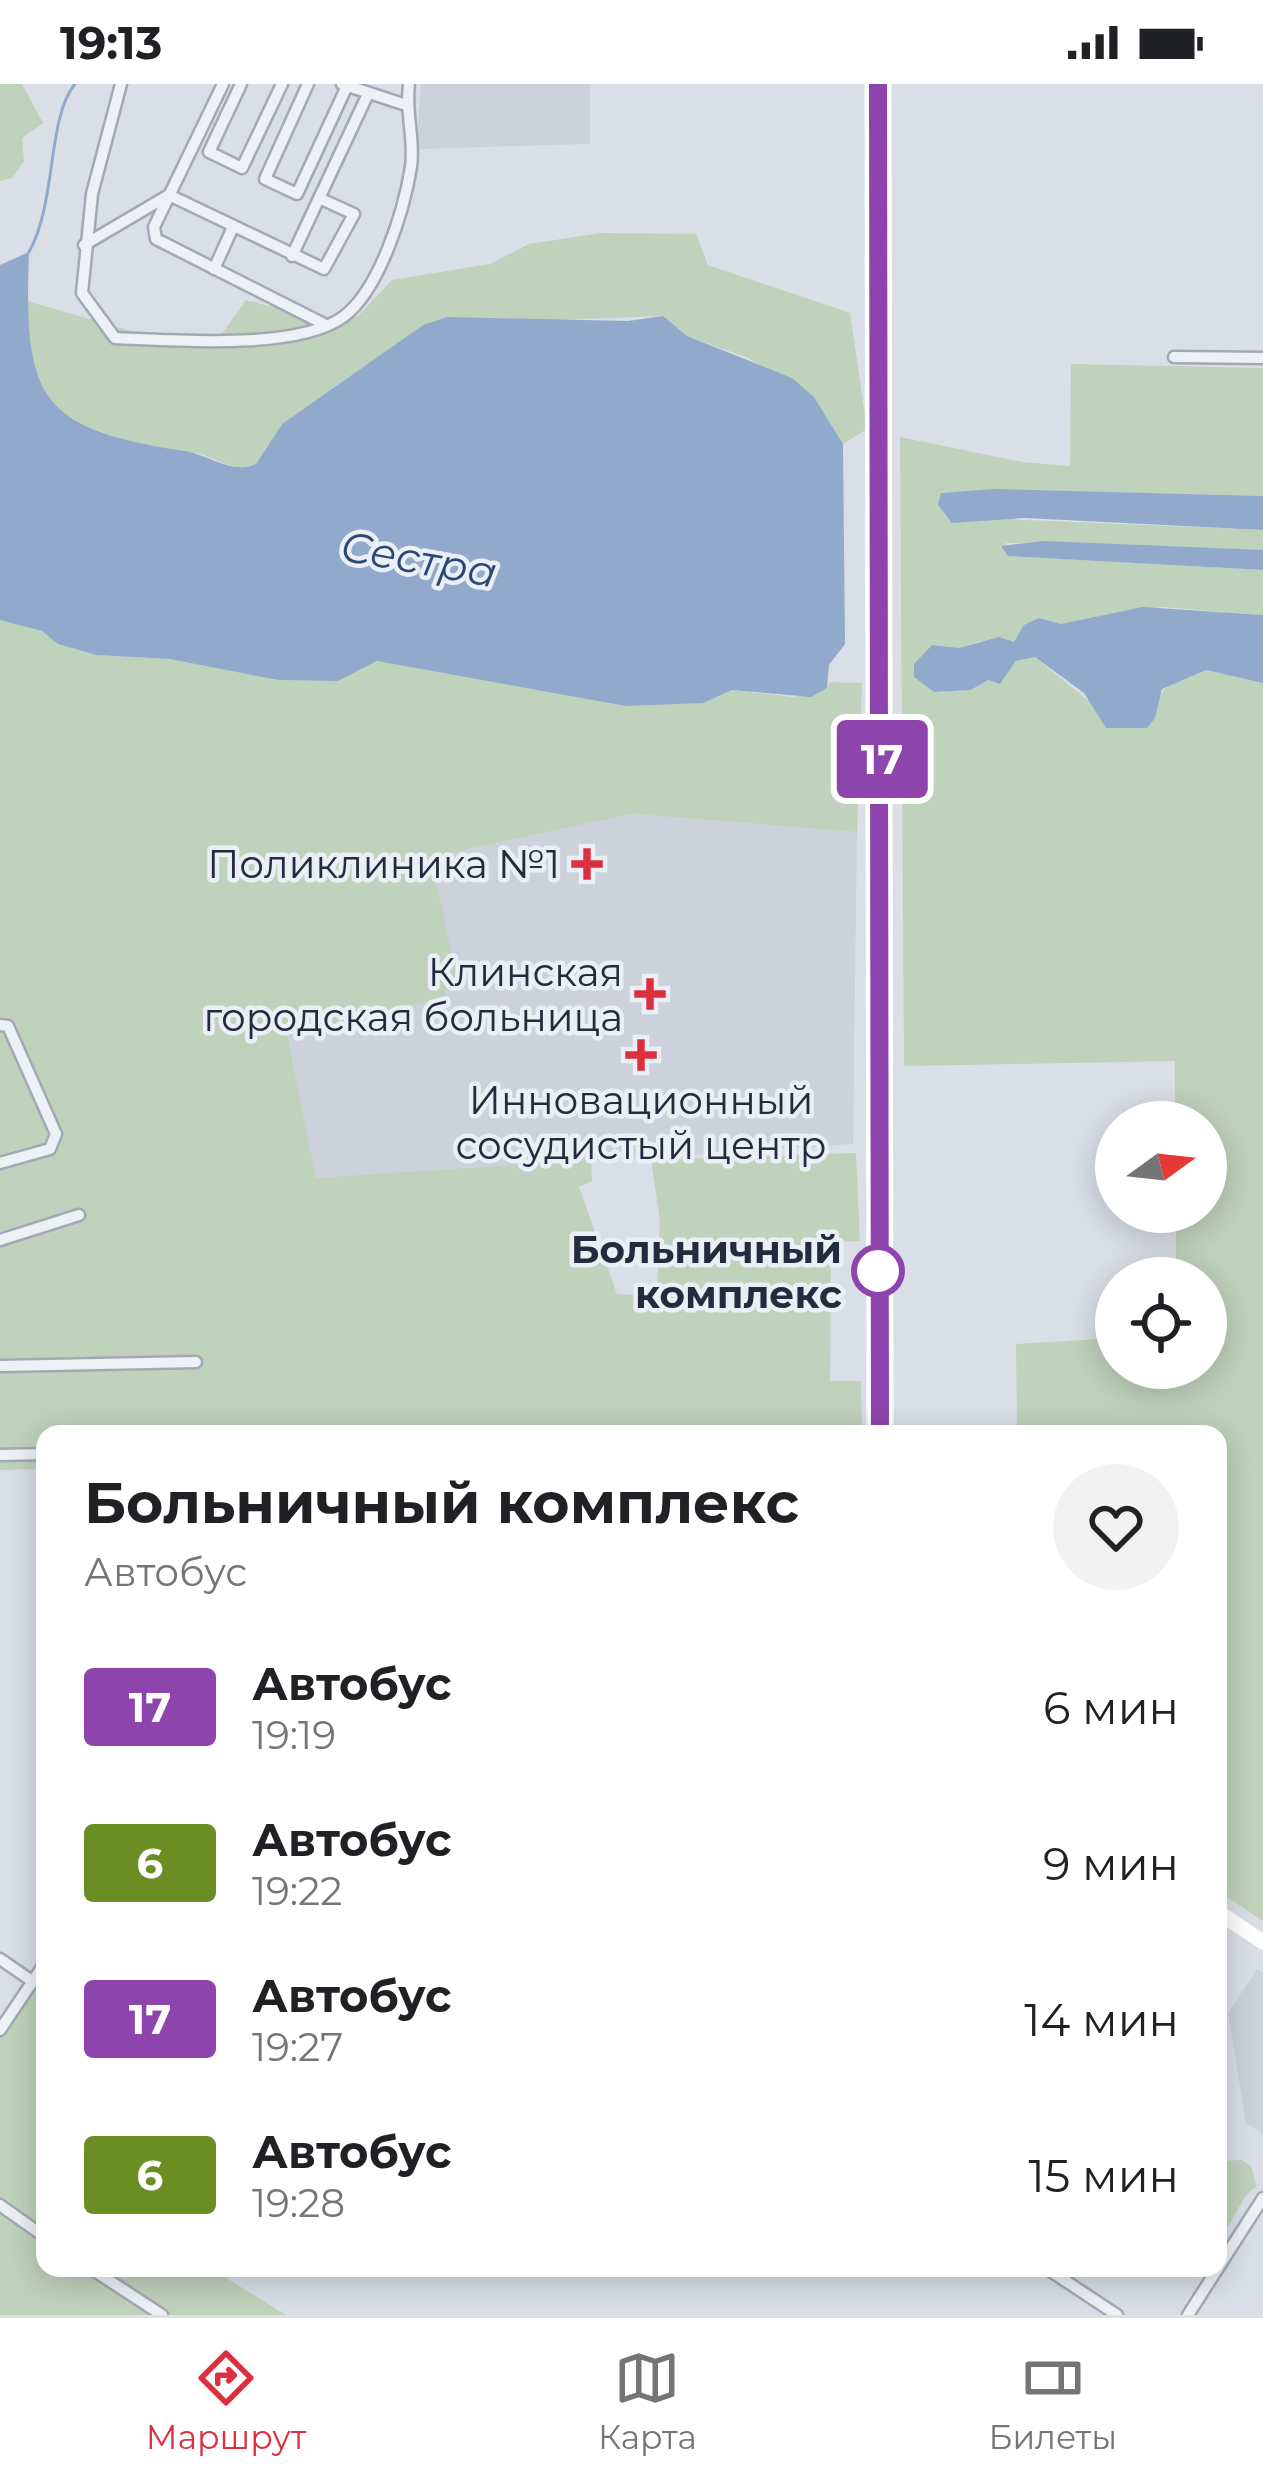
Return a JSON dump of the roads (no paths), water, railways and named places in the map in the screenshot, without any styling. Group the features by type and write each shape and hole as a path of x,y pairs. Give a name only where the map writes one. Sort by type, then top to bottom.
{"street":[{"path":"121,84 84,245 82,293 115,338 230,342 324,325 343,317 358,299 391,243 412,160 406,105 409,84"},
{"path":"223,84 154,226 156,239 324,325"},
{"path":"241,84 209,152 297,194 345,85 406,105"},
{"path":"242,168 281,84"},
{"path":"265,179 308,84"},
{"path":"878,84 880,1425"},
{"path":"292,256 367,96"},
{"path":"84,245 169,195"},
{"path":"169,195 324,269 353,214 319,199"},
{"path":"214,269 233,227"},
{"path":"1174,357 1263,358"},
{"path":"0,1025 8,1026 56,1139 50,1149 0,1162"},
{"path":"0,1240 79,1215"},
{"path":"0,1366 196,1362"},
{"path":"0,1455 36,1454"},
{"path":"1227,1918 1263,1942"},
{"path":"0,1960 32,1981"},
{"path":"0,2030 36,1975"},
{"path":"1227,2254 1263,2198"},
{"path":"0,2205 36,2230"},
{"path":"104,2277 162,2315"},
{"path":"1060,2277 1117,2315"},
{"path":"1188,2315 1212,2277"}],"water":[{"name":"Сестра","path":"29,252 30,341 49,397 69,416 97,431 230,466 256,464 282,424 423,325 447,317 628,321 663,316 687,336 792,378 814,397 843,444 845,644 829,665 827,688 811,697 732,690 703,703 626,706 377,661 338,681 278,680 169,659 96,655 58,644 42,631 0,620 0,265"},
{"path":"994,489 1263,496 1263,530 1025,518 952,523 938,505 941,493"},
{"path":"1044,541 1263,550 1263,570 1008,556 1001,546"},
{"path":"1143,607 1263,615 1263,683 1206,670 1162,689 1155,718 1147,728 1106,728 1084,693 1035,657 1016,661 1000,684 988,680 971,690 934,692 914,677 914,664 932,645 959,648 999,637 1014,642 1024,625 1039,618 1061,624"}],"waterway":[{"path":"29,252 44,209 60,117 75,84"}],"place":[{"name":"Поликлиника №1","path":"587,864"},
{"name":"Клинская городская больница","path":"650,994"},
{"name":"Инновационный сосудистый центр","path":"641,1055"},
{"name":"Больничный комплекс","path":"878,1271"}]}
